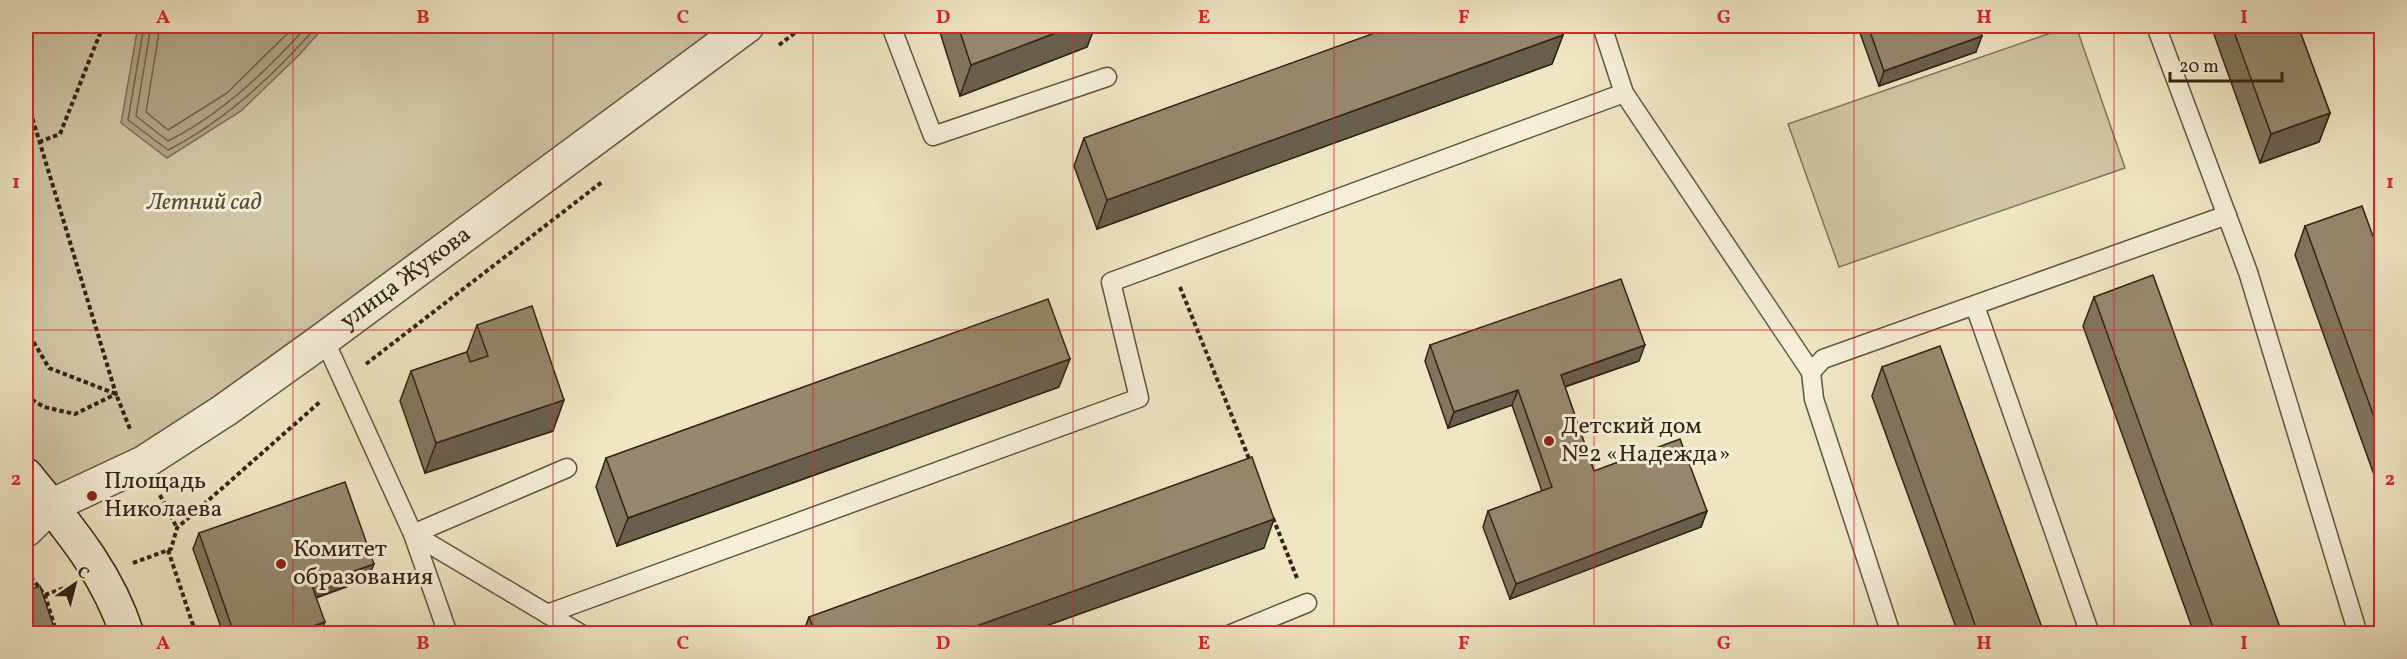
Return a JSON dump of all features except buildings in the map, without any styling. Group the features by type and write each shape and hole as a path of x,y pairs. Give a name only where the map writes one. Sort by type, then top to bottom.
{"street":[{"name":"улица Жукова","path":"26,530 38,505 143,463 225,410 747,26"},
{"path":"26,475 38,505 82,544 102,575 118,606 127,633"},
{"path":"102,575 135,608 144,633"}],"lane":[{"path":"891,26 933,136 1107,77"},
{"path":"1602,26 1624,93 1811,372 1814,399 1891,633"},
{"path":"2156,26 2248,272 2358,633"},
{"path":"547,614 1139,398 1111,282 1624,93"},
{"path":"1811,372 1823,359 2227,215"},
{"path":"1974,306 2090,633"},
{"path":"324,339 413,534 448,633"},
{"path":"413,534 567,468"},
{"path":"413,534 580,633"},
{"path":"1231,633 1308,603"}],"path":[{"path":"39,142 60,134 103,26"},
{"path":"776,47 804,26"},
{"path":"26,98 116,394 143,463 177,528"},
{"path":"102,575 171,549 177,528 342,382 606,178"},
{"path":"1169,261 1254,471"},
{"path":"26,329 49,368 116,394"},
{"path":"26,396 44,407 75,414 116,394"},
{"path":"1272,515 1308,603"},
{"path":"168,550 196,633"},
{"path":"26,571 45,595 57,633"}],"green space":[{"name":"Летний сад","path":"26,26 749,26 324,339 51,506 26,474"},
{"path":"2076,26 2125,168 1839,267 1788,124"}],"water":[{"path":"138,26 325,26 299,55 241,111 167,158 121,123"}],"place":[{"name":"Детский дом №2 «Надежда»","path":"1549,441"},
{"name":"Площадь Николаева","path":"92,496"},
{"name":"Комитет образования","path":"281,564"}]}
